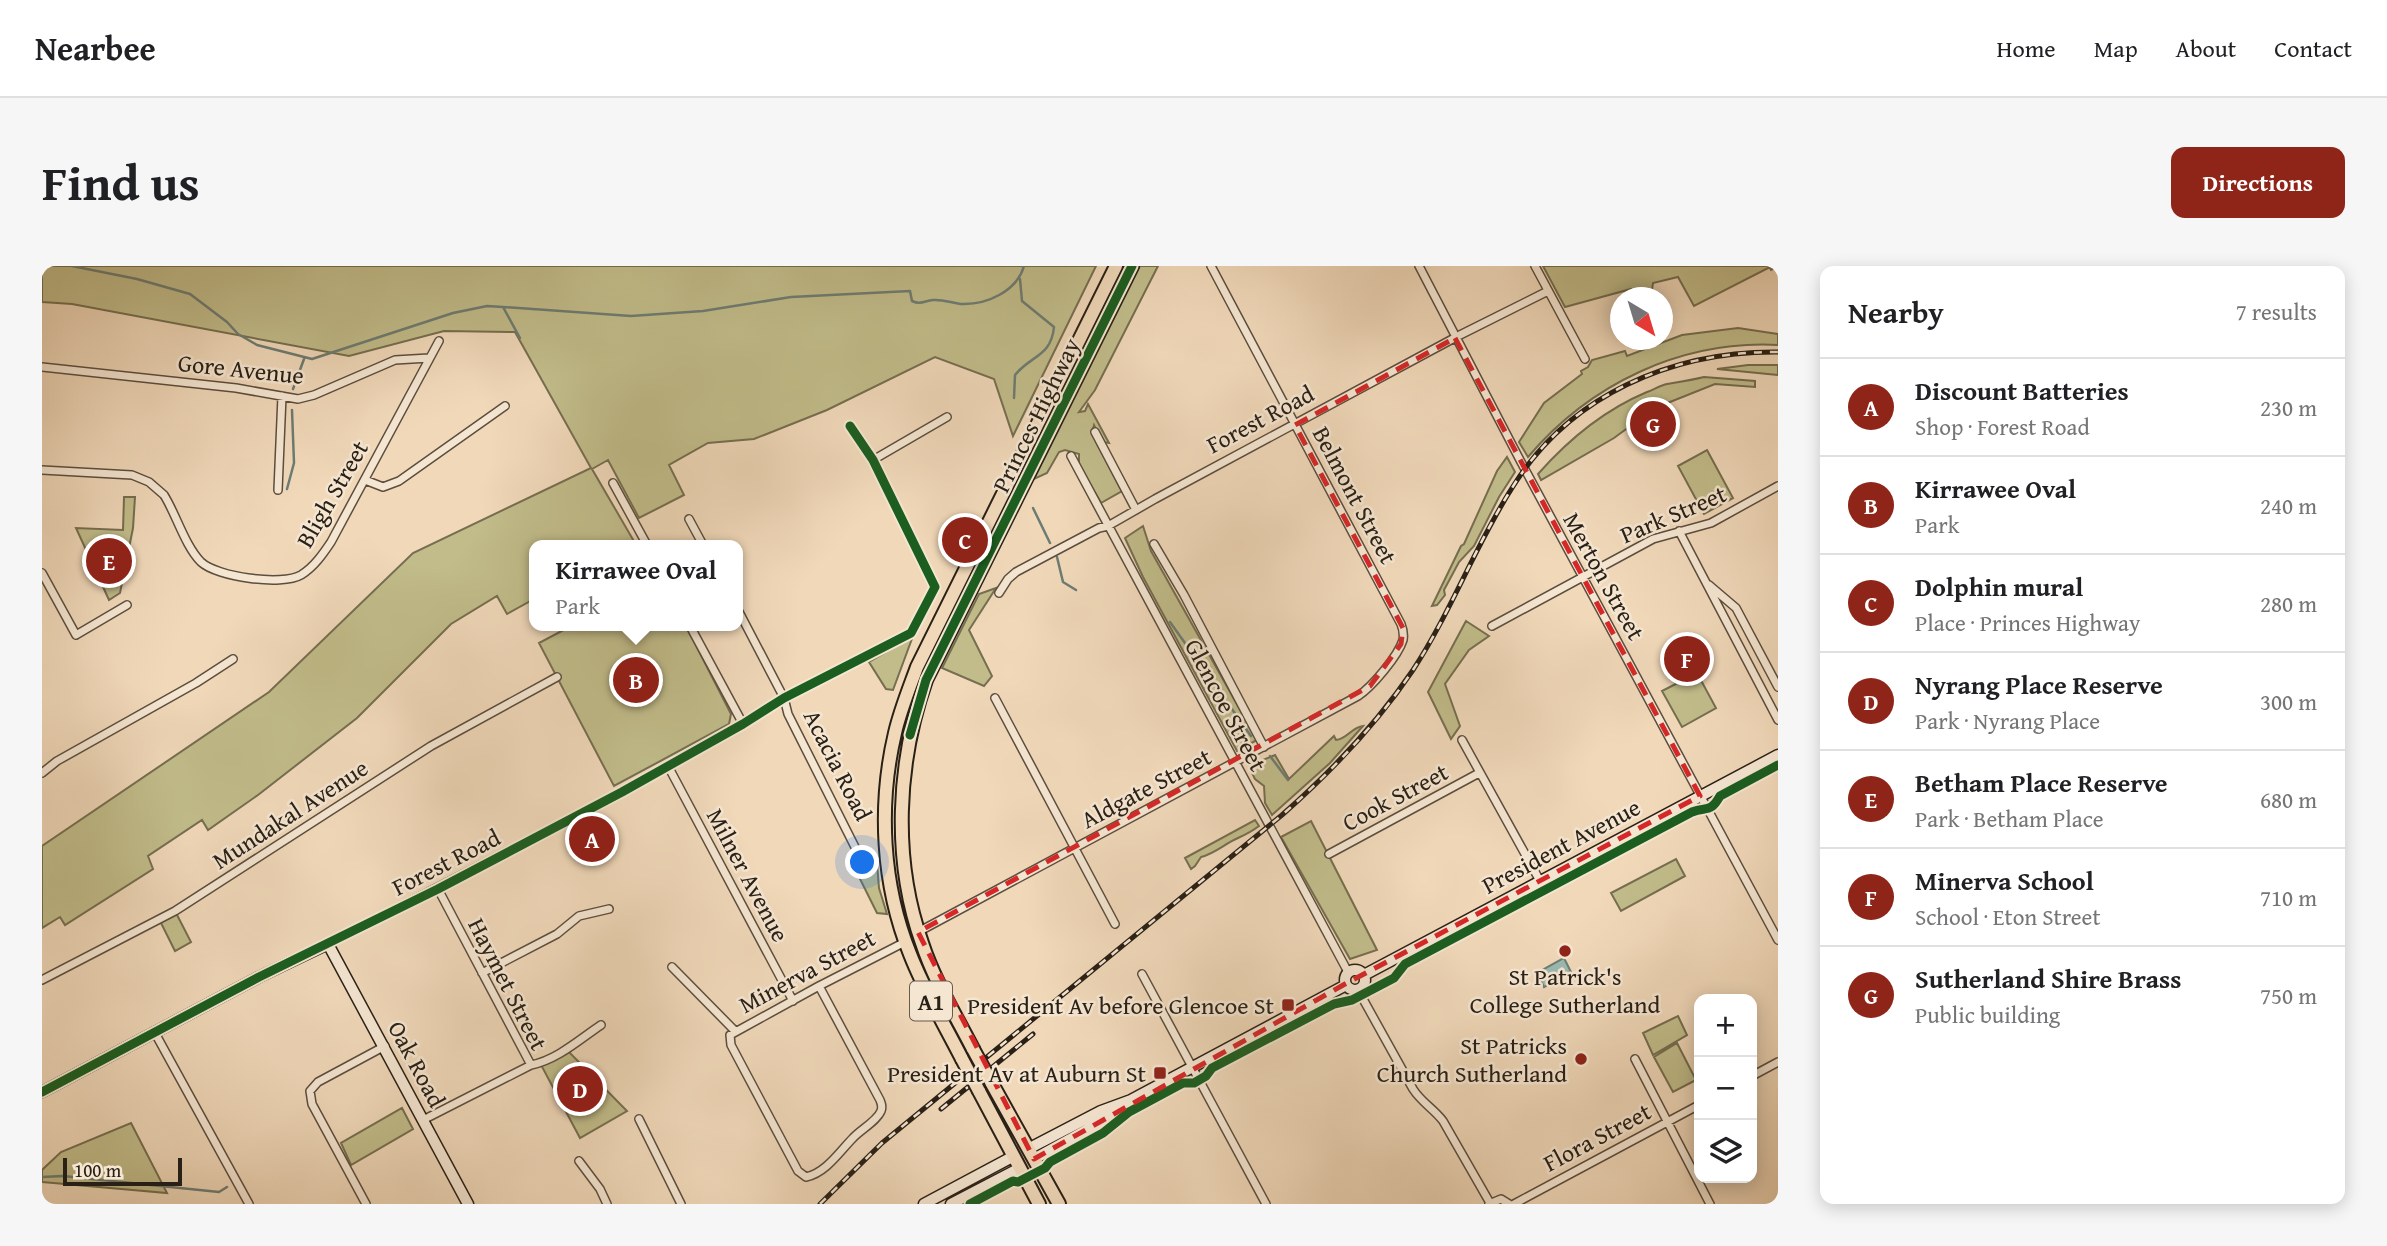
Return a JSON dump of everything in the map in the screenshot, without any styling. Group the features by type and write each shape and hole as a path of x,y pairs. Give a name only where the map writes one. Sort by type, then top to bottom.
{"highway":[{"name":"Princes Highway","path":"1017,1162 924,986 905,942 890,884 886,837 887,786 898,721 918,667 1116,266"},
{"name":"Princes Highway","path":"1031,1154 973,1049 937,978 918,932 905,869 902,817 905,760 920,698 958,615 1132,266"},
{"path":"1017,1162 1031,1154"},
{"name":"A1","path":"1031,1154 1059,1204"},
{"name":"A1","path":"1017,1162 1040,1204"}],"street":[{"name":"Belmont Street","path":"1210,266 1404,632"},
{"name":"Merton Street","path":"1419,266 1778,940"},
{"path":"1535,266 1585,359"},
{"name":"Forest Road","path":"999,593 1016,572 1099,528 1108,526 1455,338 1548,291"},
{"name":"Bligh Street","path":"42,470 140,477 164,495 195,553 204,564 240,576 269,580 292,579 311,567 331,542 439,341"},
{"name":"Gore Avenue","path":"42,367 306,398 395,360 429,358"},
{"path":"278,490 282,396"},
{"path":"365,480 383,487 399,481 505,406"},
{"path":"850,426 873,460 947,417"},
{"path":"1095,432 1136,510"},
{"name":"Glencoe Street","path":"1071,456 1349,972"},
{"name":"Forest Road","path":"42,1092 259,976 438,889 668,766 784,698 911,633 935,587 873,460"},
{"path":"613,483 644,540"},
{"name":"Park Street","path":"1492,626 1653,539 1711,523 1778,486"},
{"path":"689,519 700,540"},
{"path":"1679,531 1778,720"},
{"name":"Glencoe Street","path":"1154,544 1264,747"},
{"path":"42,573 76,635 127,605"},
{"path":"1702,576 1730,601 1778,687"},
{"path":"1719,608 1724,602 1730,601"},
{"name":"Acacia Road","path":"743,621 784,698 788,713 863,863"},
{"path":"693,631 743,724"},
{"name":"Aldgate Street","path":"918,932 1362,694 1401,644 1404,632"},
{"path":"42,773 57,761 233,659"},
{"name":"Mundakal Avenue","path":"42,980 175,911 431,746 557,677"},
{"path":"995,698 1115,924"},
{"path":"1462,740 1540,881"},
{"name":"President Avenue","path":"1364,975 1778,755"},
{"name":"Milner Avenue","path":"668,766 793,1001"},
{"name":"Cook Street","path":"1329,854 1479,773"},
{"name":"Haymet Street","path":"423,1120 531,1065 438,889"},
{"path":"482,973 557,934 579,916 609,909"},
{"name":"Minerva Street","path":"819,986 882,1107 835,1158 813,1176 803,1176 731,1045 730,1038 736,1031 819,986 905,942"},
{"name":"Oak Road","path":"328,944 468,1204"},
{"path":"673,967 736,1031"},
{"path":"1356,970 1364,975 1363,985 1358,989 1352,990 1346,985 1345,978 1349,972 1356,970"},
{"path":"1142,974 1266,1204"},
{"path":"1031,1154 1103,1121 1131,1100 1346,985"},
{"path":"1358,989 1419,1099 1443,1121 1489,1203 1501,1199 1511,1204"},
{"path":"531,1065 566,1049 601,1025"},
{"path":"155,1033 249,1204"},
{"path":"366,1204 312,1104 310,1091 318,1082 385,1046"},
{"path":"1635,1059 1710,1204"},
{"path":"1757,1073 1778,1062"},
{"name":"Flora Street","path":"1511,1204 1694,1108"},
{"path":"639,1119 681,1204"},
{"path":"579,1161 600,1189 607,1204"},
{"path":"924,1204 1017,1162"},
{"path":"951,1204 1017,1162"}],"highlighted area":[{"path":"1455,338 1700,796 1345,984 1034,1159 918,932 1370,686 1401,644 1403,628 1295,425"}],"shaded area":[{"path":"42,266 1096,266 1013,436 994,379 935,357 827,410 754,439 708,443 669,465 684,495 639,518 608,460 592,469 633,540 529,540 529,602 507,614 497,596 451,624 357,718 258,795 208,830 202,820 148,856 153,869 65,925 60,917 42,928 42,846 269,692 413,553 591,468 515,332 444,331 349,356 72,304 42,302"},
{"path":"1140,266 1158,266 1095,390 1079,412 1085,411 1088,404 1109,443 1103,442 1094,425 1092,434 1122,491 1101,503 1079,465 1079,454 1065,450 1059,452 1047,473 1034,479"},
{"path":"1543,266 1778,266 1771,270 1770,267 1694,306 1678,277 1653,283 1652,287 1610,287 1610,295 1565,307"},
{"path":"1738,328 1778,334 1778,345 1742,345 1707,350 1640,372 1609,388 1580,408 1528,457 1519,442 1544,403 1582,374 1581,371 1588,367 1592,360 1625,351 1627,356 1643,350 1673,350 1673,338"},
{"path":"1778,365 1778,375 1717,369"},
{"path":"1704,377 1755,381 1755,387 1715,384 1655,408 1614,438 1541,480 1538,474 1562,449 1616,408 1662,385"},
{"path":"1707,450 1733,498 1704,514 1678,466"},
{"path":"1507,457 1515,472 1474,546 1459,562 1444,590 1445,595 1437,605 1432,606 1497,471"},
{"path":"124,497 135,497 133,528 120,593 109,600 76,528 123,530"},
{"path":"1143,526 1151,551 1257,740 1237,751 1143,577 1125,538"},
{"path":"996,588 969,630 992,676 984,686 942,668 979,594"},
{"path":"1466,621 1489,636 1469,650 1445,684 1460,726 1451,739 1428,692"},
{"path":"562,631 689,631 731,714 729,724 614,786 539,643"},
{"path":"913,636 893,690 886,689 869,662"},
{"path":"1697,673 1716,708 1682,727 1662,691"},
{"path":"1363,726 1330,763 1272,815 1265,803 1264,786 1255,779 1251,771 1253,764 1275,755 1289,779 1334,736 1336,740 1343,738"},
{"path":"1255,820 1259,826 1201,857 1191,869 1185,858"},
{"path":"1311,821 1377,950 1350,959 1281,837"},
{"path":"1676,859 1685,876 1621,911 1611,893"},
{"path":"877,863 879,888 887,914 877,913 856,871 865,872"},
{"path":"175,911 191,942 175,951 159,919"},
{"path":"1678,1016 1687,1035 1653,1055 1643,1033"},
{"path":"1677,1043 1694,1081 1673,1092 1654,1057"},
{"path":"566,1049 627,1111 580,1138 540,1063"},
{"path":"402,1108 413,1129 351,1165 341,1143"},
{"path":"131,1123 167,1193 42,1182 42,1170 61,1152"}],"water":[{"path":"1564,958 1571,972 1544,987 1537,973"}],"waterway":[{"path":"72,266 137,279 190,294 227,322 238,334 257,345 312,359 453,313 487,306 503,307 520,338"},
{"path":"503,307 631,316 703,311 791,297 910,291 912,301 915,302 936,300 971,304 1000,295 1015,283 1024,266"},
{"path":"1014,398 1015,375 1045,350 1054,327 1022,301 1020,279"},
{"path":"293,389 304,359"},
{"path":"287,489 294,463 292,410"},
{"path":"1033,508 1050,543"},
{"path":"1057,557 1063,582 1076,590"},
{"path":"1170,622 1251,736"},
{"path":"1270,756 1288,780"},
{"path":"42,1177 63,1176 219,1192 227,1187"}],"railway":[{"path":"820,1204 882,1143 1282,815 1336,764 1384,710 1413,670 1512,488 1535,455 1563,427 1593,404 1662,370 1738,354 1778,352"},
{"path":"941,1109 1033,1034"}],"cycle path":[{"path":"910,735 926,680 1132,266"},
{"path":"42,1092 259,977 438,889 622,792 784,698 911,633 935,587 873,460 850,426"},
{"path":"970,1204 1013,1181 1018,1182 1045,1168 1050,1162 1103,1133 1129,1112 1183,1083 1194,1083 1206,1076 1212,1068 1334,1004 1352,1000 1394,978 1405,964 1692,812 1710,807 1720,796 1778,765"}],"place":[{"name":"Sutherland Shire Brass","path":"1653,424"},
{"name":"Dolphin mural","path":"965,540"},
{"name":"Betham Place Reserve","path":"109,561"},
{"name":"Minerva School","path":"1687,659"},
{"name":"Kirrawee Oval","path":"636,680"},
{"name":"Discount Batteries","path":"592,839"},
{"name":"St Patrick's College Sutherland","path":"1565,951"},
{"name":"President Av before Glencoe St","path":"1288,1005"},
{"name":"St Patricks Church Sutherland","path":"1581,1059"},
{"name":"President Av at Auburn St","path":"1160,1073"},
{"name":"Nyrang Place Reserve","path":"580,1089"}]}
